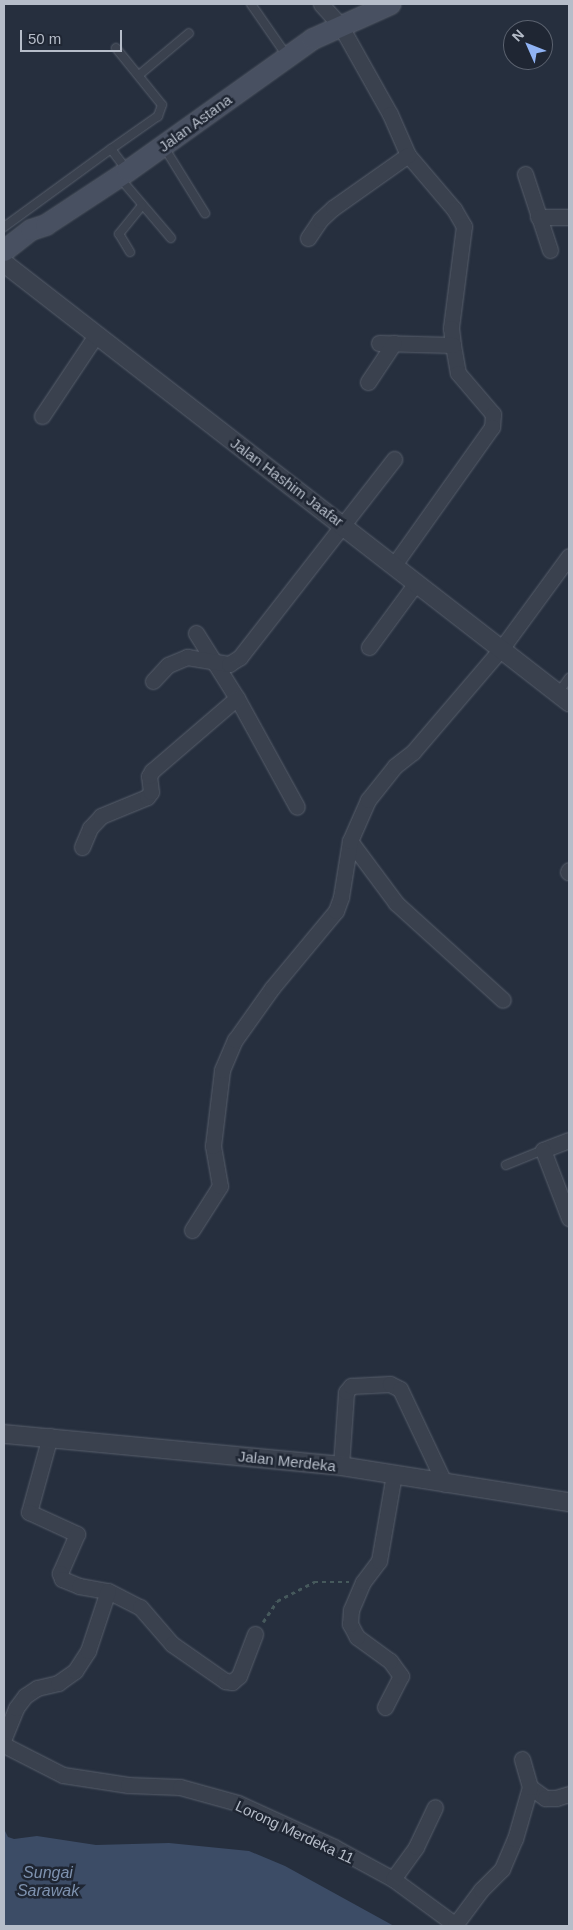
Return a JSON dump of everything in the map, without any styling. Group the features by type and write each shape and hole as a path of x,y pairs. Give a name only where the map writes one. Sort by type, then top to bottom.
{"main road":[{"name":"Jalan Astana","path":"4,251 31,230 46,225 123,174 288,56 340,25 392,4"},
{"path":"4,262 36,237 46,225"}],"street":[{"path":"321,4 340,25 390,114 408,155 454,209 464,226 451,328 453,345 458,374 493,414 492,427 394,565"},
{"path":"308,238 320,220 333,208 408,155"},
{"path":"525,174 550,250"},
{"path":"538,217 569,216"},
{"name":"Jalan Hashim Jaafar","path":"4,262 564,697"},
{"path":"42,416 96,334"},
{"path":"368,382 386,343 453,345"},
{"path":"153,681 168,664 187,657 229,664 240,657 394,459"},
{"path":"192,1230 220,1186 213,1146 222,1070 235,1040 262,1002 336,911 341,897 350,841 373,794 395,766 413,752 501,649 569,556"},
{"path":"369,646 416,582"},
{"path":"196,633 237,698 297,807"},
{"path":"82,847 90,828 101,816 147,797 151,792 149,776 152,771 237,698"},
{"path":"350,841 396,903 504,1000"},
{"path":"569,1140 543,1150 569,1218"},
{"path":"341,1466 346,1392 351,1386 390,1384 400,1389 445,1484"},
{"name":"Jalan Merdeka","path":"4,1434 50,1436 341,1466 445,1484 569,1502"},
{"path":"50,1436 29,1512 77,1534 60,1573 62,1579 79,1586 108,1591 140,1607 172,1644 225,1681 232,1682 239,1676 255,1634"},
{"path":"385,1707 401,1676 390,1661 357,1636 350,1624 351,1610 363,1582 379,1561 394,1474"},
{"path":"4,1738 16,1708 26,1696 37,1688 58,1683 75,1671 88,1651 108,1591"},
{"name":"Lorong Merdeka 11","path":"4,1745 63,1775 128,1784 180,1788 238,1803 334,1847 393,1880 456,1926"},
{"path":"456,1926 481,1890 502,1869 515,1839 530,1787 522,1759"},
{"path":"530,1787 545,1798 556,1798 569,1794"},
{"path":"393,1880 416,1847 435,1807"}],"lane":[{"path":"251,4 288,56"},
{"path":"139,75 189,33"},
{"path":"4,227 161,111 162,105 116,48"},
{"path":"163,146 205,213"},
{"path":"112,149 123,174 142,206 171,238"},
{"path":"130,252 119,234 142,206"},
{"path":"564,697 569,678"},
{"path":"506,1165 543,1150"}],"path":[{"path":"255,1634 277,1601 314,1582 363,1582"}],"water":[{"name":"Sungai Sarawak","path":"4,1829 8,1837 14,1839 37,1836 96,1845 169,1843 249,1851 285,1866 394,1926 4,1926"}]}
